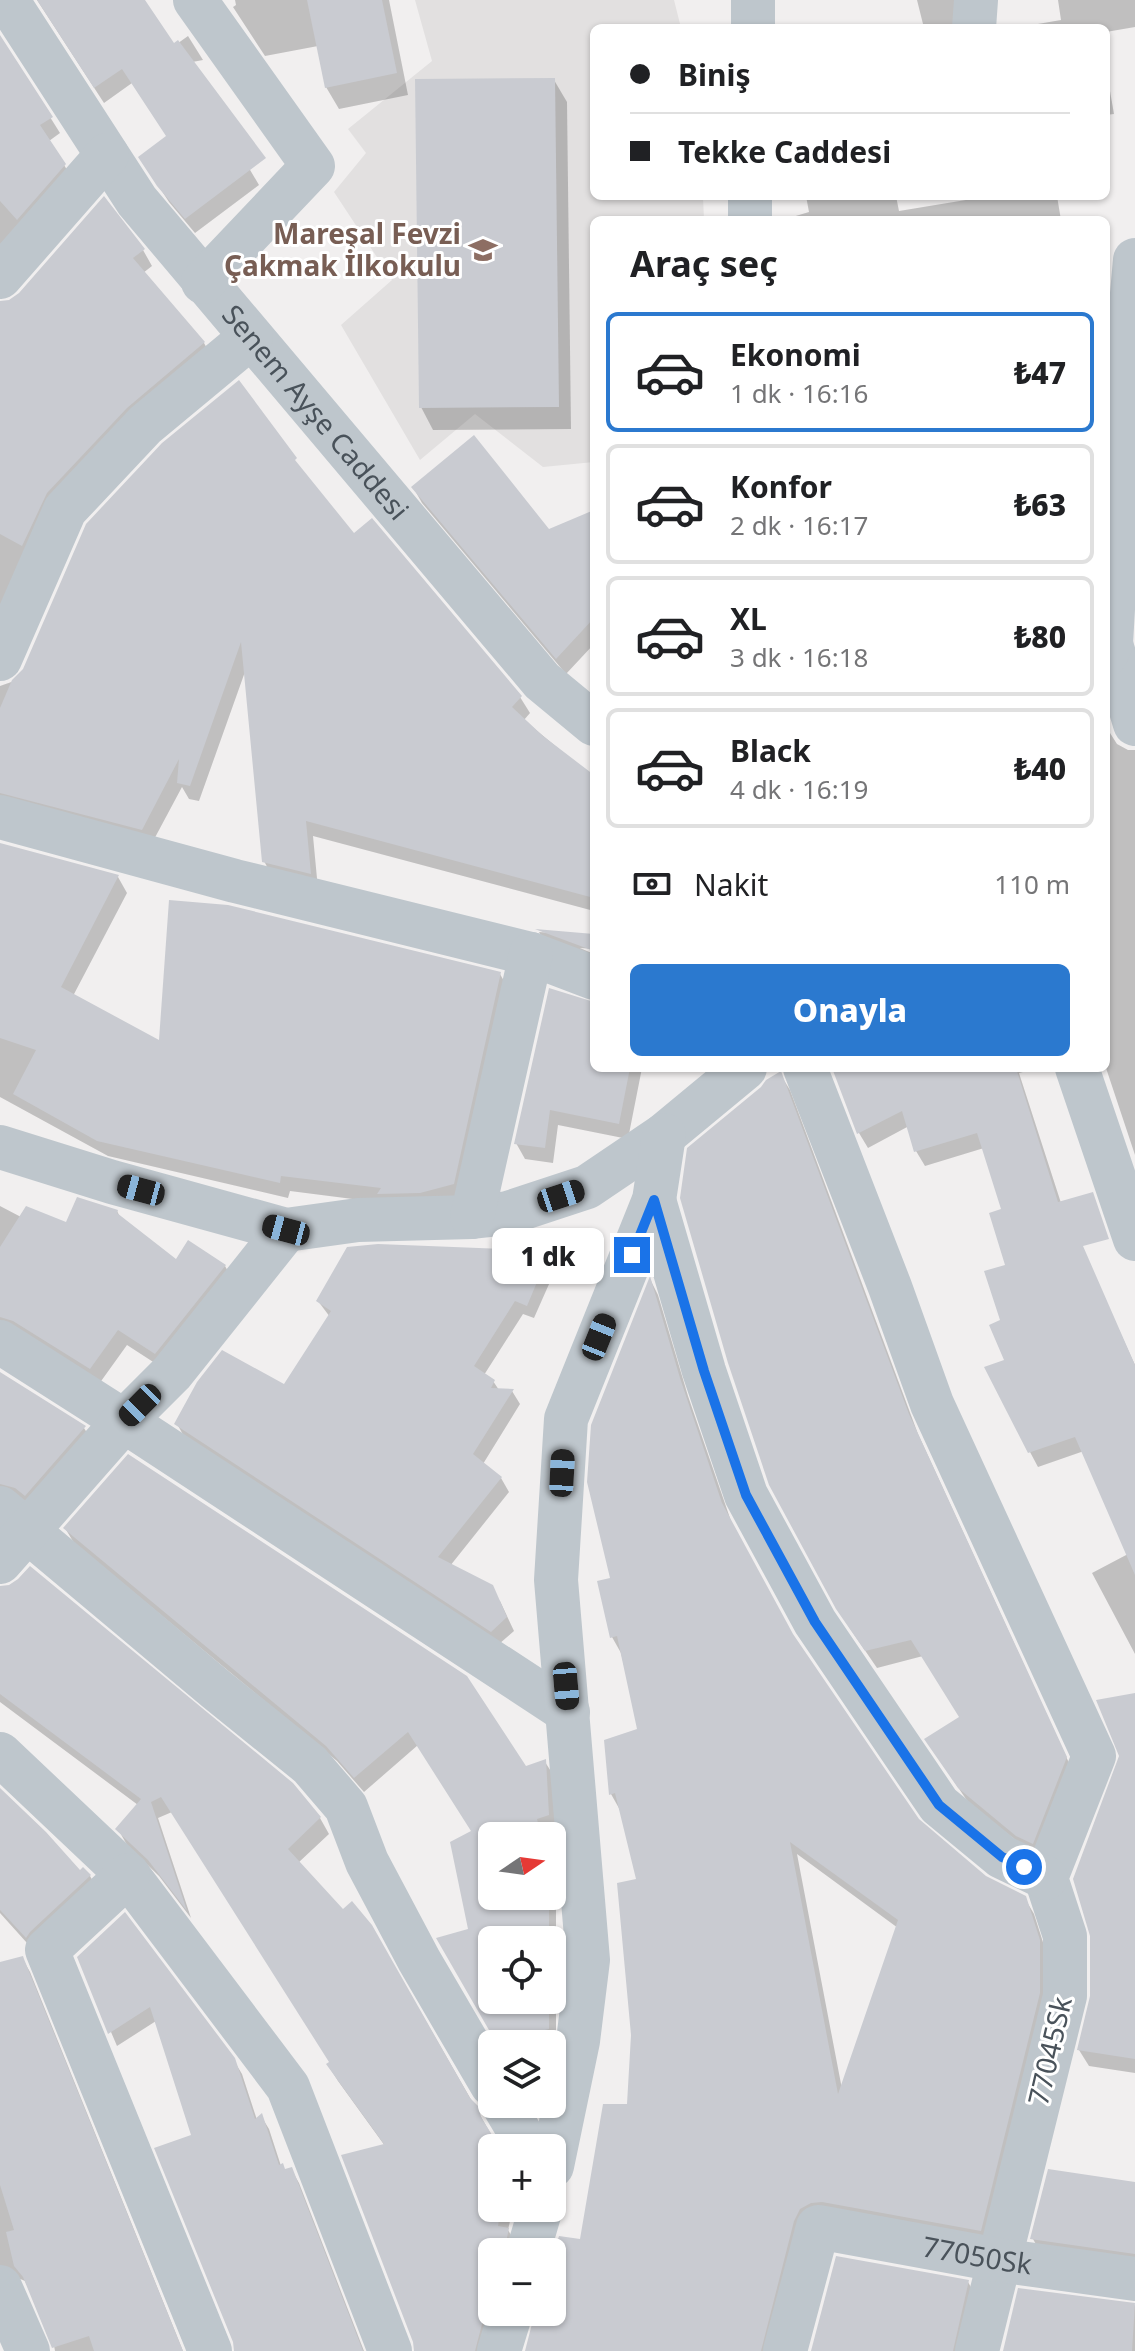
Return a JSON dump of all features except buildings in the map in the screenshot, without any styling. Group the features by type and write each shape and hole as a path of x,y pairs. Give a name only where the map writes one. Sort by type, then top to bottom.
{"street":[{"name":"Senem Ayşe Caddesi","path":"7,0 137,201 542,681 590,721"},
{"path":"195,0 313,166 203,282"},
{"path":"753,0 753,24"},
{"path":"974,24 976,0"},
{"path":"0,277 107,155"},
{"path":"1110,636 1135,260"},
{"path":"0,659 65,510 145,425 251,337"},
{"path":"1110,653 1135,724"},
{"path":"0,817 235,881 531,954 590,976"},
{"path":"472,1217 531,954"},
{"path":"0,1147 286,1230 358,1220 472,1217 508,1213 587,1187 664,1135 740,1072"},
{"path":"654,1200 704,1371 746,1495 815,1622 939,1805 1002,1857 1046,1878 1094,1756 932,1404 807,1072"},
{"path":"1078,1072 1135,1239"},
{"path":"559,2134 578,2041 588,1960 556,1580 566,1419 654,1200 664,1135"},
{"path":"286,1230 172,1373 10,1534 217,1690 310,1765 346,1807 367,1862 478,2060"},
{"path":"0,1342 568,1712"},
{"path":"0,1754 128,1875 288,2087 390,2351"},
{"path":"128,1875 47,1950 210,2351"},
{"name":"77045Sk","path":"977,2351 1065,1996 1065,1936 1046,1878"},
{"name":"77050Sk","path":"785,2351 818,2227 998,2260 1135,2279"},
{"path":"0,2287 28,2351"},
{"path":"499,2351 507,2326"}],"shaded area":[{"name":"Mareşal Fevzi Çakmak İlkokulu","path":"415,0 674,0 680,24 590,24 590,200 703,200 704,216 590,216 590,462 543,467 475,414 420,460 341,325 392,280 334,192 366,153 348,129 432,61"}],"place":[{"name":"Mareşal Fevzi Çakmak İlkokulu","path":"483,250"}],"route":[{"path":"632,1255 654,1200 704,1371 746,1495 815,1622 939,1805 1002,1857 1024,1867"}]}
